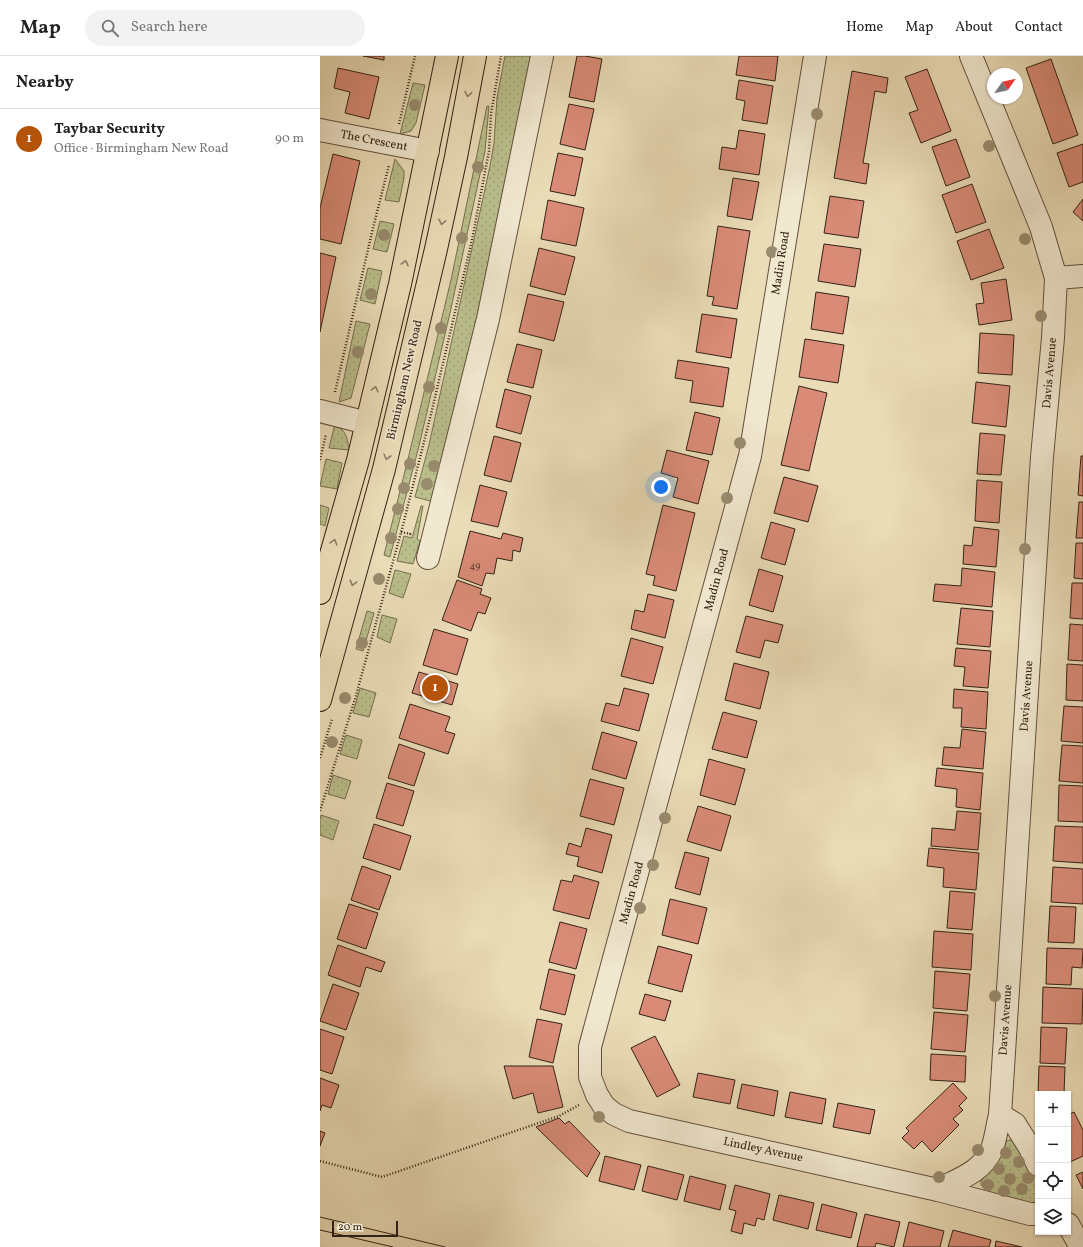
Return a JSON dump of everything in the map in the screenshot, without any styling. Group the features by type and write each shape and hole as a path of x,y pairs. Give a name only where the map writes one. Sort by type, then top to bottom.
{"highway":[{"path":"320,593 358,460 400,284 447,56"},
{"name":"Birmingham New Road","path":"320,700 384,468 436,248 456,157 475,56"},
{"path":"428,152 456,157"}],"street":[{"path":"428,558 488,319 542,56"},
{"name":"Madin Road","path":"597,1095 590,1077 590,1048 750,456 815,56"},
{"name":"Davis Avenue","path":"971,56 1042,227 1056,278 1053,338 1042,457 1000,1115"},
{"name":"The Crescent","path":"320,130 428,152"},
{"path":"1056,278 1083,276"},
{"path":"325,412 367,423"},
{"name":"Lindley Avenue","path":"597,1095 604,1106 614,1114 629,1121 938,1190 1030,1214 1035,1214"},
{"path":"938,1190 974,1172 985,1162 992,1148 1000,1115 1015,1124 1030,1148 1037,1163"},
{"path":"1071,1229 1081,1247"}],"path":[{"path":"320,460 325,412 394,145 415,56"},
{"path":"320,811 355,699 402,529 432,410 473,233 489,151 492,114 501,56"},
{"path":"320,1161 382,1177 558,1116 597,1095"}],"green space":[{"path":"505,56 534,56 496,246 434,502 415,497 429,445 490,166 494,143 497,98"},
{"path":"413,83 425,85 416,123 411,131 400,134"},
{"path":"487,106 489,106 485,151 450,313 419,446 390,557 384,555 451,280"},
{"path":"395,159 404,171 399,202 385,200"},
{"path":"380,221 394,224 387,252 373,249"},
{"path":"368,268 382,271 375,304 360,300"},
{"path":"356,321 370,324 351,398 339,402"},
{"path":"335,424 346,435 349,450 329,448"},
{"path":"326,459 342,463 337,489 320,486"},
{"path":"320,505 329,508 325,526 320,524"},
{"path":"421,506 423,506 417,539 420,541 413,564 397,561 404,536 412,538"},
{"path":"395,570 411,574 403,598 389,593"},
{"path":"367,611 374,613 363,651 356,649"},
{"path":"382,615 397,619 390,643 377,637"},
{"path":"360,688 376,693 369,717 353,713"},
{"path":"346,735 362,740 357,759 340,754"},
{"path":"333,775 351,781 345,799 328,794"},
{"path":"321,815 339,821 333,840 320,835"},
{"path":"1010,1140 1016,1143 1035,1175 1035,1203 1029,1204 996,1196 985,1190 981,1185 981,1181 995,1164 1006,1141"}],"building":[{"path":"363,56 384,56 384,60"},
{"path":"577,56 602,59 594,102 569,97"},
{"path":"739,56 778,56 775,81 736,75"},
{"path":"1051,59 1078,135 1053,144 1026,68"},
{"path":"338,68 379,77 369,119 345,113 350,92 334,88"},
{"path":"927,69 951,131 921,143 909,113 918,110 905,77"},
{"path":"852,71 888,78 886,93 875,91 863,163 869,164 866,184 834,178"},
{"path":"739,80 773,86 767,124 742,120 745,101 736,99"},
{"path":"569,104 594,109 585,150 560,144"},
{"path":"739,130 765,134 759,175 719,169 722,147 736,149"},
{"path":"956,139 970,177 946,186 932,147"},
{"path":"1083,144 1083,182 1069,187 1057,153"},
{"path":"558,153 583,158 575,196 550,191"},
{"path":"333,154 360,161 341,244 320,239 320,208"},
{"path":"733,178 759,182 752,220 727,216"},
{"path":"972,184 986,222 956,233 942,195"},
{"path":"830,196 864,201 858,238 824,233"},
{"path":"1083,199 1083,221 1073,212"},
{"path":"548,200 584,208 576,246 541,239"},
{"path":"718,226 750,231 737,309 712,305 714,297 707,296"},
{"path":"989,229 1004,268 971,280 957,241"},
{"path":"824,244 861,249 855,287 818,281"},
{"path":"539,248 575,257 565,295 530,286"},
{"path":"320,253 336,257 320,332"},
{"path":"1006,279 1012,320 979,325 976,304 984,303 981,283"},
{"path":"816,292 849,297 843,334 811,329"},
{"path":"528,294 564,302 554,341 519,332"},
{"path":"702,314 737,319 731,358 696,352"},
{"path":"980,333 1014,335 1012,375 978,373"},
{"path":"805,339 844,345 838,383 799,377"},
{"path":"517,344 542,350 533,388 507,382"},
{"path":"678,360 729,368 723,407 690,402 693,381 675,378"},
{"path":"976,382 1010,386 1006,427 972,423"},
{"path":"799,386 827,393 809,471 781,465"},
{"path":"505,389 531,396 521,434 496,427"},
{"path":"695,412 720,418 712,455 686,450"},
{"path":"980,433 1005,435 1001,475 977,474"},
{"path":"494,436 521,443 511,482 484,475"},
{"path":"667,450 709,461 698,504 673,497 678,478 661,473"},
{"path":"1081,456 1083,456 1083,496 1078,495"},
{"path":"784,477 818,486 808,522 774,513"},
{"path":"977,480 1002,482 999,523 975,521"},
{"path":"480,485 507,492 498,527 471,521"},
{"path":"1079,502 1083,502 1083,538 1076,538"},
{"path":"663,505 695,513 676,591 653,585 655,576 646,574"},
{"path":"771,522 795,529 785,565 761,558"},
{"path":"974,527 999,530 996,567 963,564 964,545 972,546"},
{"path":"470,531 501,539 503,533 523,538 520,552 513,550 512,561 497,558 494,574 486,573 482,586 458,577"},
{"path":"1076,543 1083,543 1083,579 1074,578"},
{"path":"962,568 995,572 992,607 933,601 935,584 961,586"},
{"path":"759,569 783,576 773,612 749,605"},
{"path":"457,580 482,589 480,594 491,598 485,614 478,612 471,631 442,620"},
{"path":"1072,583 1083,583 1083,619 1070,618"},
{"path":"648,594 674,600 665,638 631,629 635,610 644,612"},
{"path":"961,608 993,611 990,647 957,644"},
{"path":"746,616 783,625 778,643 765,640 760,658 736,652"},
{"path":"1070,624 1083,625 1083,661 1068,660"},
{"path":"434,629 468,639 457,675 423,665"},
{"path":"631,638 663,647 653,684 621,676"},
{"path":"956,648 991,651 988,688 963,686 965,667 954,666"},
{"path":"734,663 769,672 760,709 725,700"},
{"path":"1067,664 1083,665 1083,701 1066,700"},
{"path":"419,672 458,684 452,705 412,693"},
{"path":"624,688 649,694 639,731 601,721 606,703 619,706"},
{"path":"954,689 988,692 986,729 961,727 962,708 953,708"},
{"path":"410,704 450,717 445,731 455,734 448,754 399,738"},
{"path":"1064,706 1083,707 1083,743 1061,741"},
{"path":"723,712 757,721 747,758 712,749"},
{"path":"962,729 986,732 983,769 942,765 944,747 960,748"},
{"path":"602,732 637,742 626,779 592,769"},
{"path":"399,744 425,753 414,786 388,778"},
{"path":"1062,745 1083,746 1083,783 1059,781"},
{"path":"709,759 745,769 735,805 700,795"},
{"path":"937,768 983,773 980,810 956,807 957,789 935,786"},
{"path":"590,779 624,788 614,825 580,816"},
{"path":"387,783 414,791 403,826 376,818"},
{"path":"1059,785 1083,786 1083,822 1058,821"},
{"path":"698,806 731,816 721,851 687,841"},
{"path":"957,811 981,813 978,850 931,846 932,828 955,830"},
{"path":"374,824 411,836 400,870 363,858"},
{"path":"1055,826 1083,827 1083,863 1053,861"},
{"path":"586,828 612,835 602,873 577,866 579,857 566,854 569,843 581,847"},
{"path":"929,848 979,853 976,890 943,887 944,868 927,866"},
{"path":"685,852 709,858 700,895 675,888"},
{"path":"362,866 391,876 379,910 351,900"},
{"path":"1053,867 1083,869 1083,904 1051,902"},
{"path":"574,875 599,882 589,919 553,910 561,880 572,882"},
{"path":"950,891 975,893 972,930 947,928"},
{"path":"670,899 707,908 698,944 662,935"},
{"path":"349,904 378,913 366,949 337,939"},
{"path":"1050,906 1076,907 1074,943 1048,942"},
{"path":"560,922 587,929 576,969 549,962"},
{"path":"934,931 973,934 971,970 932,967"},
{"path":"338,945 385,962 381,972 366,967 360,987 328,975"},
{"path":"658,946 692,955 682,992 648,983"},
{"path":"1047,948 1083,949 1082,968 1072,967 1071,985 1046,984"},
{"path":"549,969 575,975 565,1015 540,1009"},
{"path":"935,971 970,974 967,1011 933,1008"},
{"path":"333,984 359,993 346,1030 320,1021"},
{"path":"1043,987 1083,989 1082,1024 1042,1023"},
{"path":"645,994 671,1001 665,1021 639,1014"},
{"path":"934,1012 968,1015 965,1052 931,1049"},
{"path":"537,1019 562,1024 553,1063 529,1057"},
{"path":"1041,1027 1067,1028 1065,1064 1040,1063"},
{"path":"320,1029 344,1037 332,1074 320,1070"},
{"path":"655,1036 680,1085 657,1097 631,1048"},
{"path":"931,1054 966,1056 965,1082 930,1080"},
{"path":"504,1066 553,1066 563,1107 538,1113 533,1093 513,1099"},
{"path":"1039,1066 1065,1067 1064,1091 1038,1091"},
{"path":"698,1073 735,1080 730,1104 693,1097"},
{"path":"320,1078 339,1085 331,1108 322,1105 320,1111"},
{"path":"953,1083 967,1098 959,1106 963,1110 953,1119 959,1125 932,1152 922,1141 914,1149 902,1138 909,1131 906,1128"},
{"path":"742,1084 778,1091 774,1116 737,1108"},
{"path":"790,1092 826,1099 822,1124 785,1117"},
{"path":"838,1103 875,1110 870,1134 833,1127"},
{"path":"1074,1112 1083,1130 1083,1156 1071,1162 1071,1127 1071,1114"},
{"path":"559,1118 565,1124 569,1121 600,1153 587,1177 536,1127"},
{"path":"320,1131 325,1133 320,1146"},
{"path":"605,1156 641,1165 634,1190 599,1181"},
{"path":"648,1166 684,1175 677,1200 642,1191"},
{"path":"1083,1172 1083,1189 1076,1175"},
{"path":"690,1176 726,1185 720,1210 684,1201"},
{"path":"735,1185 770,1194 764,1220 757,1218 755,1226 744,1223 742,1234 731,1231 736,1211 729,1209"},
{"path":"779,1195 814,1203 808,1229 773,1220"},
{"path":"822,1204 857,1213 851,1238 816,1230"},
{"path":"865,1214 900,1222 894,1247 876,1243 875,1247 857,1247"},
{"path":"909,1222 944,1231 940,1247 903,1247"},
{"path":"953,1230 991,1240 989,1247 948,1247"},
{"path":"996,1241 1022,1247 995,1247"}],"tram line":[{"path":"320,1217 445,1247"},
{"path":"320,1230 393,1247"}],"place":[{"name":"Taybar Security","path":"435,688"}]}
